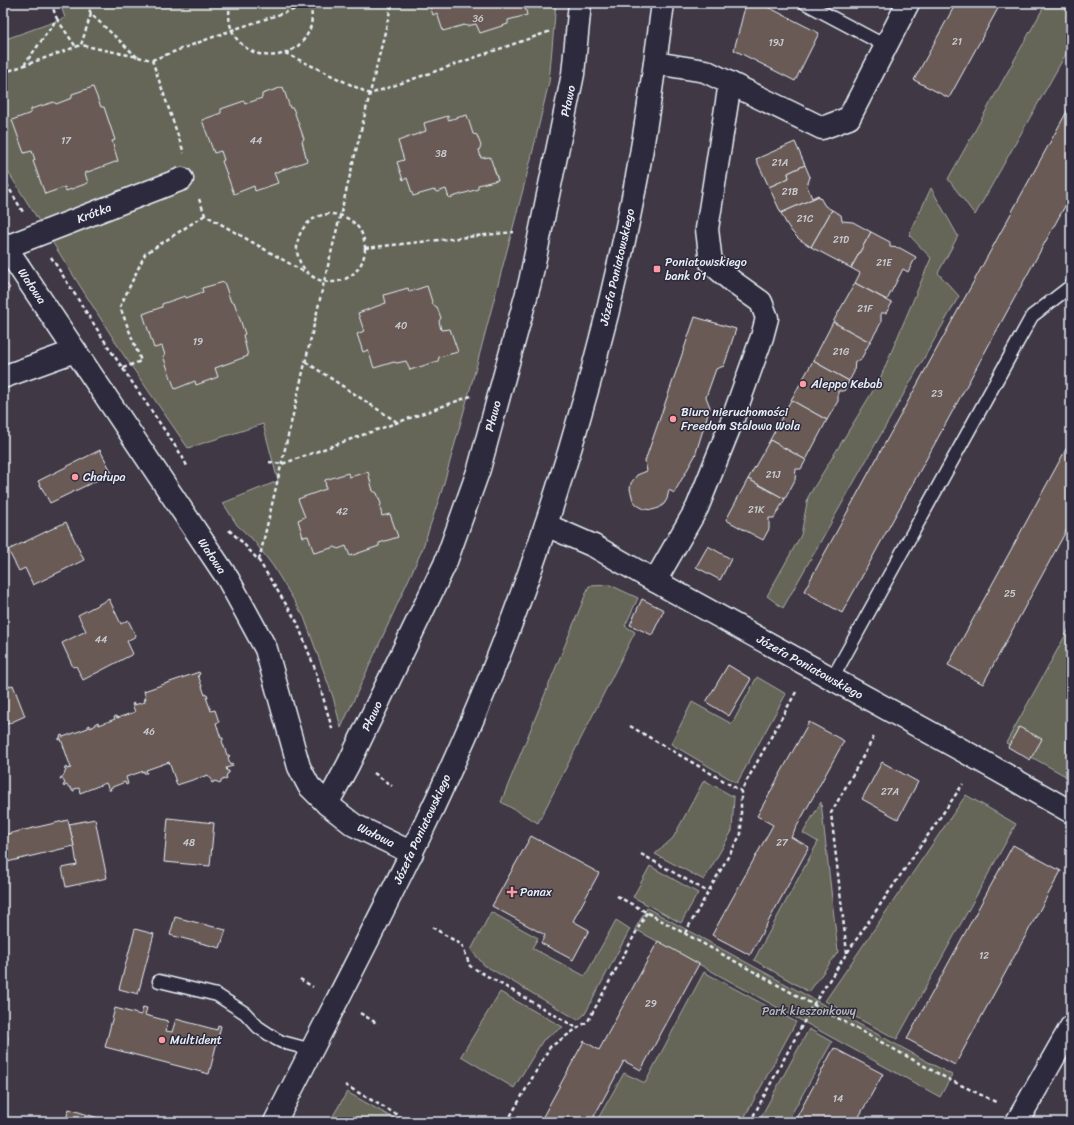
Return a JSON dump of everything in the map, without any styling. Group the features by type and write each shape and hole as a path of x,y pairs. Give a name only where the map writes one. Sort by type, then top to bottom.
{"street":[{"name":"Józefa Poniatowskiego","path":"275,1122 412,853 464,739 494,668 546,525 582,410 619,263 635,186 663,3"},
{"path":"655,63 705,71 822,128 849,118 908,3"},
{"name":"Pławo","path":"327,804 348,765 445,564 479,469 530,282 573,74 579,12"},
{"path":"655,581 697,508 732,421 762,337 767,318 761,302 732,282 712,263 707,229 730,83"},
{"name":"Krótka","path":"4,245 184,169"},
{"name":"Wałowa","path":"4,245 228,579 266,649 299,767 309,786 327,804 354,825 412,853"},
{"path":"3,377 75,351"},
{"name":"Józefa Poniatowskiego","path":"546,525 594,546 1071,812"},
{"path":"1019,1118 1071,1027"}],"lane":[{"path":"805,3 886,46"},
{"path":"832,679 1032,316 1071,286"},
{"path":"159,981 217,995 245,1013 258,1026 276,1039 312,1050"}],"path":[{"path":"51,3 57,19 76,47"},
{"path":"87,3 91,14 137,57"},
{"path":"3,73 81,45 152,60 232,30 311,3 312,17 309,30 302,42 291,51 278,55 264,56 250,51 239,42 232,30 229,16 230,3"},
{"path":"259,561 324,282 392,3"},
{"path":"285,53 370,94 579,12"},
{"path":"81,45 91,14"},
{"path":"24,66 57,19"},
{"path":"152,60 184,169"},
{"path":"198,196 205,215 316,280 327,283 339,282 350,277 361,264 363,259 365,248 363,237 358,228 350,220 340,215 330,214 319,216 310,221 302,229 297,240 296,252 299,263 306,273"},
{"path":"123,368 141,361 120,307 146,254 205,215"},
{"path":"365,248 520,232"},
{"path":"306,362 397,423"},
{"path":"269,462 282,464 477,394"},
{"path":"685,933 741,834 741,791 796,692"},
{"path":"630,726 741,791"},
{"path":"847,953 831,813 875,735"},
{"path":"750,1122 813,1006 847,953 963,784"},
{"path":"641,854 708,892"},
{"path":"617,896 1019,1118"},
{"path":"507,1122 550,1047 588,1020 647,912"},
{"path":"432,926 462,945 470,966 578,1028"},
{"path":"345,1084 410,1122"}],"green space":[{"path":"60,3 556,3 549,82 530,163 442,490 422,550 341,728 333,697 304,617 273,566 254,541 237,525 223,503 278,481 263,424 188,448 123,354 3,164 3,40 65,18"},
{"path":"1046,3 1071,3 1071,45 975,215 948,179"},
{"path":"931,188 958,236 938,273 959,296 783,608 767,596 801,535 808,497 879,381 931,258 909,235"},
{"path":"610,585 638,598 625,626 635,632 538,823 501,802 589,586"},
{"path":"1071,625 1071,779 1006,743"},
{"path":"757,677 786,694 737,783 671,744 692,702 732,724"},
{"path":"704,780 734,797 732,831 704,880 655,854 673,838"},
{"path":"966,795 1016,824 897,1039 825,1001"},
{"path":"821,802 838,952 809,992 754,960 818,842 803,833"},
{"path":"650,866 698,893 681,923 633,897"},
{"name":"Park kieszonkowy","path":"647,908 952,1075 940,1097 635,929"},
{"path":"491,912 538,938 532,948 585,976 616,920 630,929 585,1014 578,1020 484,965 471,950"},
{"path":"704,972 796,1022 742,1122 596,1122 624,1073 645,1083"},
{"path":"500,992 563,1027 543,1040 514,1088 461,1056"},
{"path":"809,1029 832,1042 787,1122 758,1122"},
{"path":"347,1092 400,1122 330,1121"}],"building":[{"path":"429,3 524,3 527,15 508,20 508,24 480,33 476,24 467,26 464,25 443,31 437,13 433,15"},
{"path":"746,3 760,3 819,33 795,81 734,50"},
{"path":"956,3 1001,3 949,98 914,80"},
{"path":"93,87 101,107 104,107 115,140 112,141 118,161 85,173 88,183 66,191 65,187 45,194 33,161 35,160 32,151 24,153 12,120 31,113 31,109 54,102 56,104 72,98 72,94"},
{"path":"283,87 290,108 293,108 304,139 302,141 307,161 274,173 278,183 255,191 254,186 234,194 222,161 224,160 221,151 214,153 202,120 221,113 221,109 244,101 245,104 262,98 262,94"},
{"path":"1071,104 1071,195 842,613 804,591"},
{"path":"467,115 473,134 477,135 481,146 479,150 481,158 490,157 498,180 478,185 478,189 449,198 446,189 437,192 434,190 413,196 407,178 403,180 397,162 404,160 398,141 426,131 424,123 448,116 448,120"},
{"path":"795,142 805,165 788,173 789,178 769,187 756,159"},
{"path":"805,165 810,177 807,186 812,198 818,195 819,196 781,213 769,187 789,178 788,173"},
{"path":"819,196 825,206 832,210 811,247 792,232 781,213"},
{"path":"832,210 841,215 842,221 853,222 871,232 851,268 811,247"},
{"path":"871,232 890,242 890,247 900,248 916,257 908,272 903,269 887,300 855,283 860,273 851,268"},
{"path":"3,279 10,288 3,293"},
{"path":"224,282 231,302 234,302 245,334 243,335 248,356 215,368 218,377 196,385 195,381 175,389 163,356 165,355 162,346 154,348 143,314 162,307 162,304 185,296 186,298 203,292 202,288"},
{"path":"855,283 892,303 886,313 881,313 881,323 870,342 833,322"},
{"path":"427,286 433,305 437,307 441,318 439,321 441,330 450,329 458,352 439,357 438,361 410,370 406,361 397,363 394,362 374,368 368,350 363,352 357,334 364,331 358,313 386,303 384,295 408,288 409,292"},
{"path":"695,317 736,329 724,366 716,369 706,397 710,407 695,456 674,493 669,490 664,504 659,508 652,510 644,509 637,505 633,500 630,489 631,483 637,475 647,471 645,461"},
{"path":"833,322 870,342 860,361 855,361 854,372 849,381 813,361"},
{"path":"813,361 849,381 844,391 838,391 838,401 827,420 791,400"},
{"path":"791,400 827,420 806,460 770,440"},
{"path":"770,440 806,460 801,469 796,469 795,480 785,499 748,479"},
{"path":"1071,440 1071,522 983,684 948,665"},
{"name":"Chałupa","path":"100,450 112,473 50,503 38,481"},
{"path":"368,472 373,491 377,493 381,504 380,507 382,516 390,514 398,537 379,543 379,546 350,556 346,546 338,549 335,547 314,553 308,536 303,537 298,520 305,517 298,499 326,489 325,480 348,473 349,477"},
{"path":"748,479 785,499 774,518 769,518 769,529 763,540 726,520"},
{"path":"66,522 84,560 33,585 25,568 19,571 8,550"},
{"path":"708,546 731,559 720,580 696,567"},
{"path":"109,599 121,624 128,620 136,636 127,641 133,654 83,680 76,666 73,667 62,643 86,631 78,615"},
{"path":"642,599 664,610 652,635 630,625"},
{"path":"728,665 751,679 729,716 706,702"},
{"path":"199,672 200,674 198,675 205,695 207,694 208,697 206,697 211,711 215,710 219,722 216,723 221,738 223,738 222,741 227,755 230,756 228,757 230,765 232,764 233,766 226,768 229,773 227,774 226,780 224,779 219,784 218,782 214,781 213,783 208,775 177,785 169,762 146,770 147,773 144,773 144,771 126,777 128,784 126,785 125,782 110,788 111,790 109,790 106,783 80,793 79,788 72,791 72,789 66,785 64,787 63,785 65,784 63,779 60,779 63,777 66,770 64,769 66,767 67,769 71,768 61,739 59,740 59,738 61,738 60,736 62,735 63,737 88,728 90,725 90,728 98,722 99,725 115,719 114,717 116,716 117,718 135,712 132,704 134,703 134,705 145,702 144,699 146,699 144,691"},
{"path":"13,685 25,716 3,726 3,689"},
{"path":"809,722 844,741 791,837 809,847 750,955 712,935 773,825 757,816"},
{"path":"1019,727 1042,739 1030,760 1008,747"},
{"path":"882,762 918,782 898,819 862,799"},
{"path":"168,818 214,823 210,866 164,862"},
{"path":"95,819 107,878 66,887 62,868 77,865 69,824"},
{"path":"68,820 74,846 3,863 3,835"},
{"path":"531,836 599,873 573,921 589,930 573,960 541,943 545,935 492,906"},
{"path":"1013,845 1061,871 955,1065 907,1039"},
{"path":"175,917 226,930 220,948 170,935"},
{"path":"135,929 154,934 138,994 119,989"},
{"path":"658,941 699,964 641,1070 624,1061 591,1122 540,1122 584,1041 599,1050"},
{"name":"Multident","path":"143,1007 147,1008 145,1015 168,1021 166,1031 172,1032 176,1019 217,1030 218,1025 221,1026 209,1074 105,1047 115,1008 141,1015"},
{"path":"3,1036 8,1037 3,1055"},
{"path":"834,1048 883,1074 856,1122 794,1122"},
{"path":"69,1109 111,1122 65,1122"}],"place":[{"name":"Poniatowskiego bank 01","path":"657,269"},
{"name":"Aleppo Kebab","path":"803,384"},
{"name":"Biuro nieruchomości Freedom Stalowa Wola","path":"673,419"},
{"name":"Chałupa","path":"75,477"},
{"name":"Panax","path":"512,892"},
{"name":"Multident","path":"162,1040"}]}
